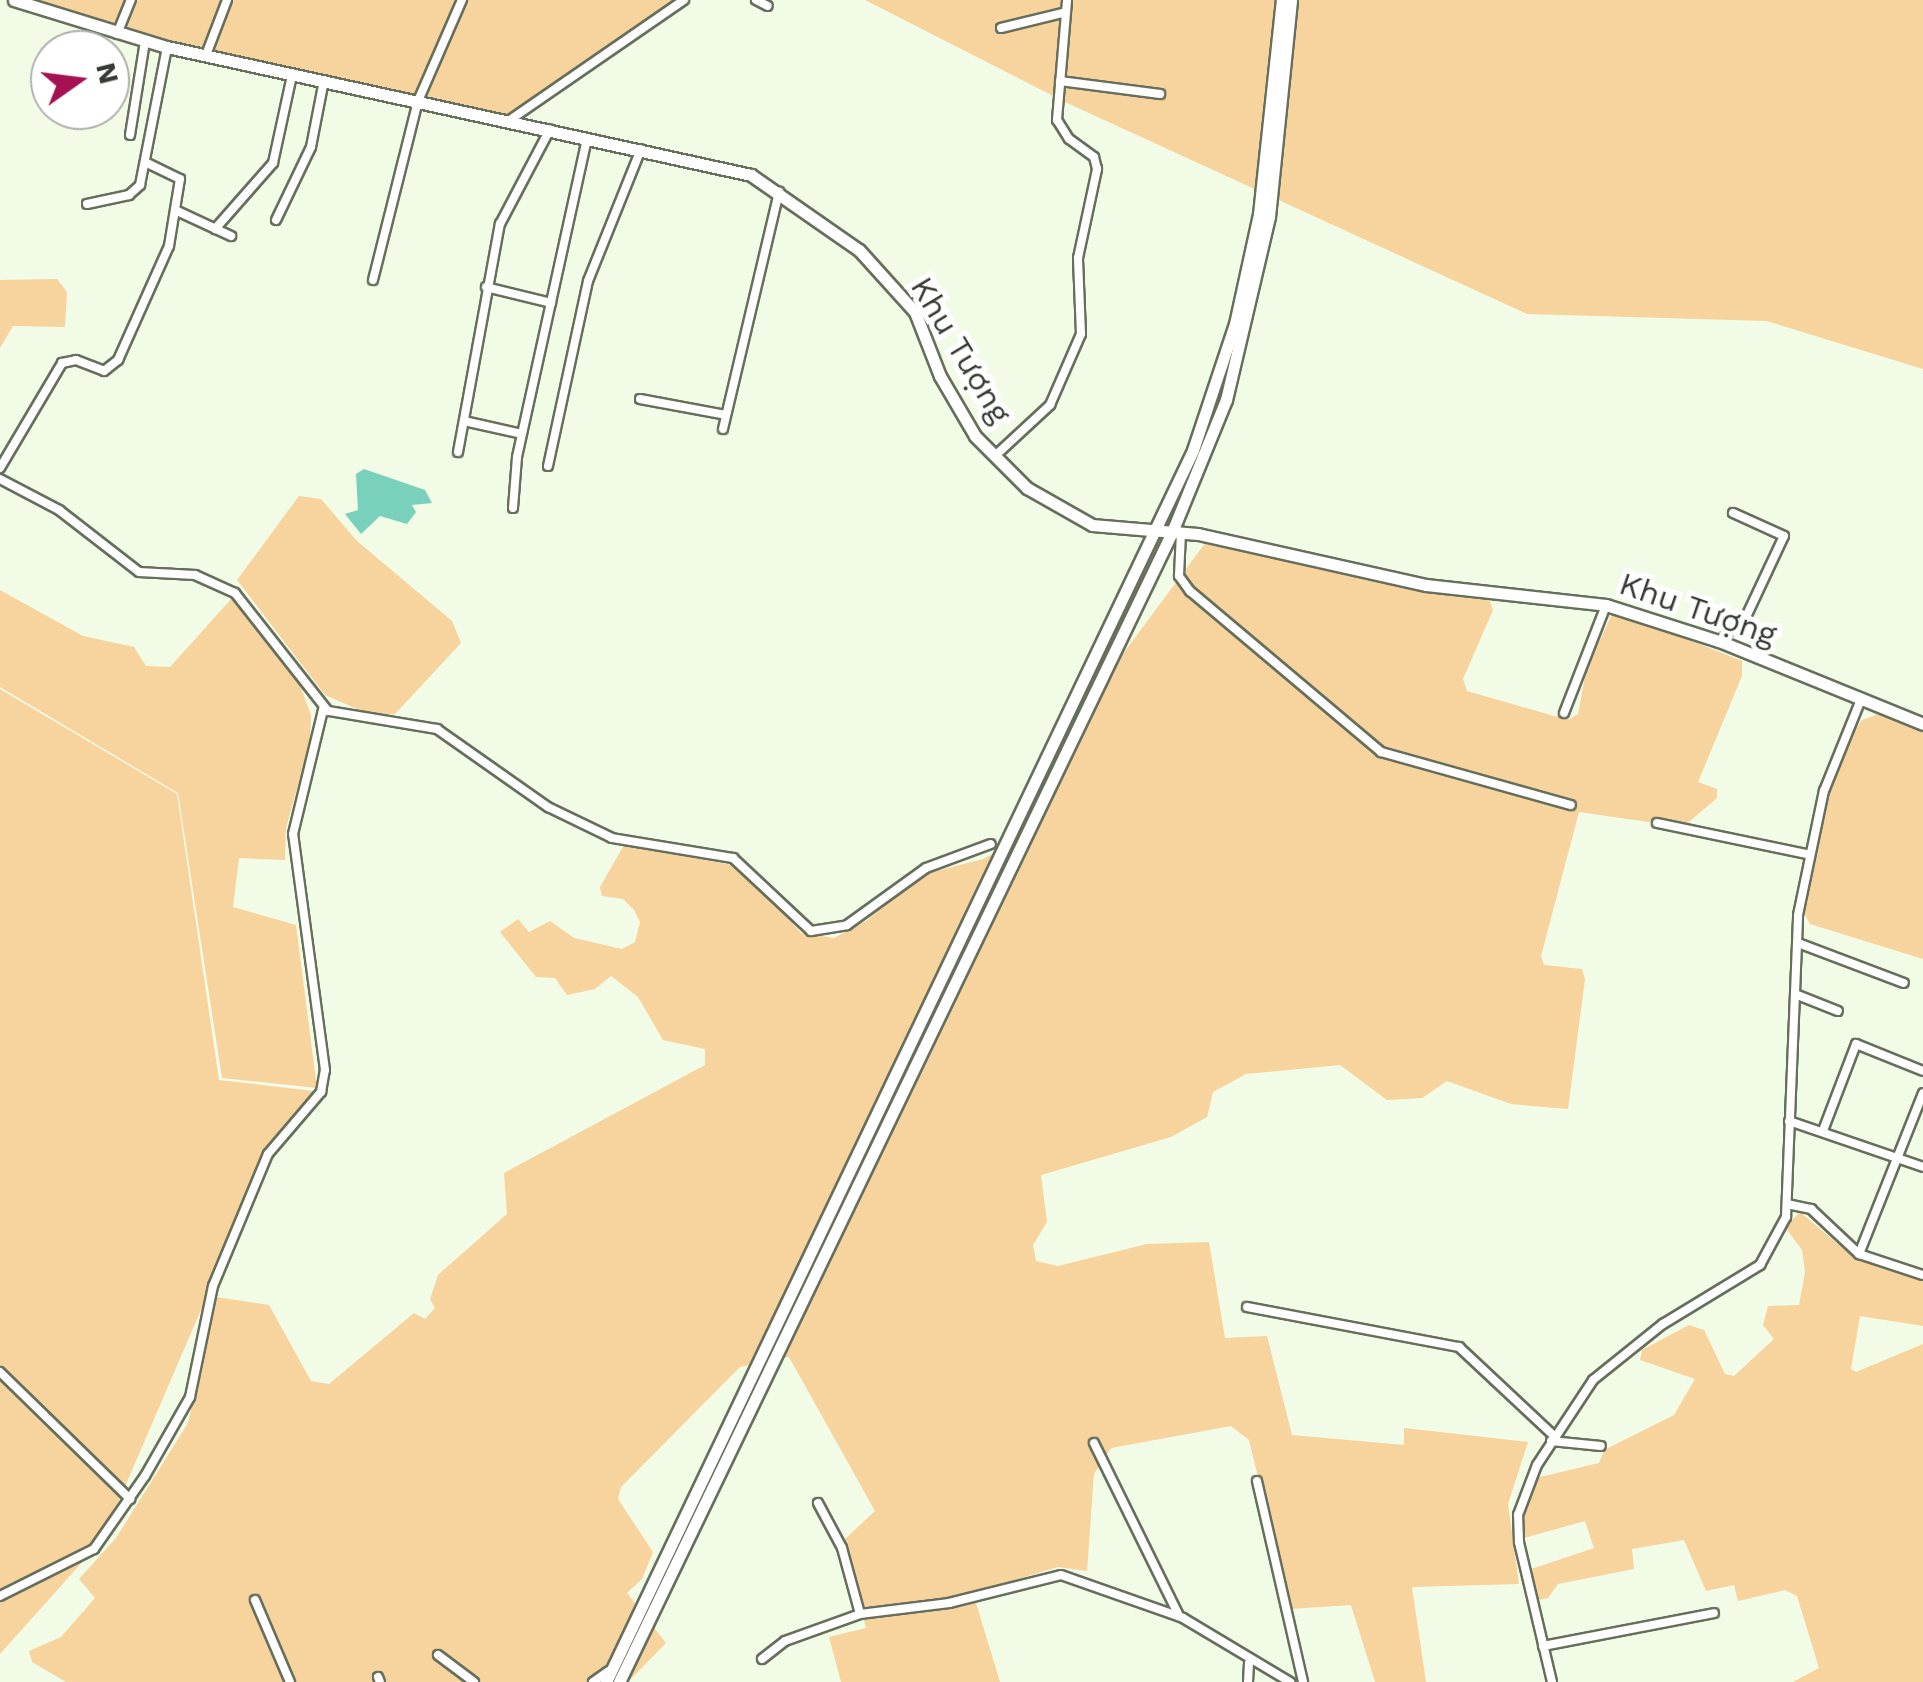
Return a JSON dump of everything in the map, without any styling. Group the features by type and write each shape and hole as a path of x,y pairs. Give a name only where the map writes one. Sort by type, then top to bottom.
{"main road":[{"name":"Khu Tượng","path":"14,0 104,30"},
{"path":"606,1682 1171,532 1236,324 1259,214 1282,0"},
{"path":"619,1682 1171,532 1226,400 1246,328 1269,216 1291,0"},
{"name":"Khu Tượng","path":"130,38 587,140 740,170 779,192 859,250 907,301 959,412 1027,488 1092,526 1171,532 1426,585 1606,605 1719,642 1860,702 1921,721"}],"street":[{"path":"118,30 131,0"},
{"path":"206,55 227,0"},
{"path":"373,280 418,101 462,0"},
{"path":"508,122 684,0"},
{"path":"756,0 768,6"},
{"path":"996,455 1050,405 1081,334 1078,258 1098,169 1094,156 1068,140 1057,120 1066,0"},
{"path":"1001,28 1066,12"},
{"path":"130,135 145,42"},
{"path":"87,204 136,190 147,163 167,47"},
{"path":"216,229 273,163 292,75"},
{"path":"276,220 304,168 324,80"},
{"path":"1060,81 1160,94"},
{"path":"458,452 500,224 550,129"},
{"path":"513,508 522,434 587,140"},
{"path":"548,466 592,271 641,149"},
{"path":"0,468 62,364 76,360 99,372 115,364 169,246 175,210 179,174 147,163"},
{"path":"723,429 779,192"},
{"path":"175,210 231,236"},
{"path":"486,287 551,303"},
{"path":"640,399 726,415"},
{"path":"464,421 522,434"},
{"path":"0,480 58,510 139,572 195,575 235,593 328,711"},
{"path":"1719,642 1746,617 1784,536 1733,513"},
{"path":"1171,532 1179,576 1190,591 1381,752 1571,806"},
{"path":"1564,713 1606,605"},
{"path":"1552,1682 1518,1515 1553,1438 1593,1380 1664,1324 1760,1265 1787,1204 1795,994 1807,854 1824,791 1860,702"},
{"path":"0,1596 94,1549 130,1500 186,1407 213,1286 268,1154 311,1106 324,1079 292,850 321,713 437,730 548,806 612,838 733,858 811,931 847,925 926,868 991,844"},
{"path":"1657,823 1807,854"},
{"path":"1798,943 1904,983"},
{"path":"1795,994 1838,1011"},
{"path":"1824,1128 1856,1044 1923,1071"},
{"path":"1859,1254 1923,1093"},
{"path":"1789,1120 1824,1128 1923,1166"},
{"path":"1787,1204 1811,1209 1859,1254 1923,1275"},
{"path":"1247,1307 1459,1347 1553,1438 1601,1446"},
{"path":"0,1372 130,1500"},
{"path":"1094,1443 1178,1616"},
{"path":"1257,1481 1303,1682"},
{"path":"818,1503 842,1548 860,1614"},
{"path":"762,1659 785,1641 860,1614 948,1604 1060,1575 1178,1616 1249,1663 1290,1682"},
{"path":"255,1600 288,1681"},
{"path":"1543,1646 1714,1613"},
{"path":"438,1655 474,1682"},
{"path":"1248,1682 1249,1663"},
{"path":"593,1682 613,1668"}],"shaded area":[{"path":"29,0 680,0 505,116 125,30"},
{"path":"865,0 1923,0 1923,369 1767,321 1527,314 1065,102"},
{"path":"57,279 67,292 65,327 13,326 0,348 0,280"},
{"path":"299,496 321,499 357,541 452,621 461,643 395,714 371,715 325,695 237,580"},
{"path":"1206,542 1427,592 1489,599 1493,610 1463,679 1467,691 1568,720 1578,714 1586,671 1611,616 1622,613 1742,661 1742,676 1698,782 1717,789 1717,798 1683,827 1579,812 1541,956 1544,965 1582,969 1585,979 1568,1109 1511,1104 1447,1081 1422,1098 1387,1100 1340,1065 1246,1074 1213,1092 1207,1117 1171,1137 1041,1175 1047,1222 1033,1245 1036,1261 1058,1266 1147,1244 1209,1242 1225,1338 1267,1336 1292,1435 1404,1445 1404,1428 1528,1442 1508,1504 1519,1584 1412,1587 1426,1682 1375,1682 1351,1605 1290,1609 1249,1440 1231,1426 1111,1448 1094,1474 1087,1571 1058,1567 973,1593 1000,1682 841,1682 829,1637 866,1628 843,1541 875,1511 789,1357 740,1367 621,1487 618,1499 653,1552 642,1579 627,1593 666,1643 628,1682 66,1682 32,1662 29,1651 61,1637 95,1598 79,1579 116,1538 188,1423 216,1297 269,1305 311,1381 329,1384 414,1313 425,1319 435,1308 430,1299 438,1275 507,1214 504,1173 705,1065 705,1049 663,1040 638,997 611,976 595,989 567,995 555,978 536,977 500,932 518,919 529,932 550,921 574,938 622,949 635,942 640,922 634,910 623,899 602,896 600,887 624,845 743,867 801,933 834,938 866,921 921,875 983,859 998,851 1076,717"},
{"path":"0,590 83,636 134,647 146,666 170,667 233,597 298,680 311,715 310,741 286,828 285,860 239,858 233,907 296,925 317,1088 222,1078 178,793 0,687"},
{"path":"0,689 177,794 219,1080 321,1092 268,1154 102,1540 0,1654"},
{"path":"1879,714 1923,730 1923,959 1810,924 1803,911 1812,847 1847,742 1862,720"},
{"path":"1800,1212 1856,1259 1923,1280 1923,1326 1860,1316 1851,1369 1856,1372 1923,1344 1923,1682 1793,1682 1819,1668 1797,1596 1785,1590 1738,1601 1734,1585 1706,1591 1684,1540 1632,1549 1634,1569 1558,1584 1548,1598 1534,1601 1531,1569 1594,1548 1585,1521 1524,1538 1521,1521 1536,1478 1599,1463 1604,1450 1674,1415 1695,1379 1640,1360 1642,1350 1689,1325 1704,1330 1725,1374 1734,1376 1774,1339 1763,1325 1768,1306 1799,1305 1805,1272 1802,1250 1785,1227"}],"water":[{"path":"364,469 425,490 432,503 412,505 416,512 407,524 380,516 361,534 345,514 358,510 356,474"}]}
